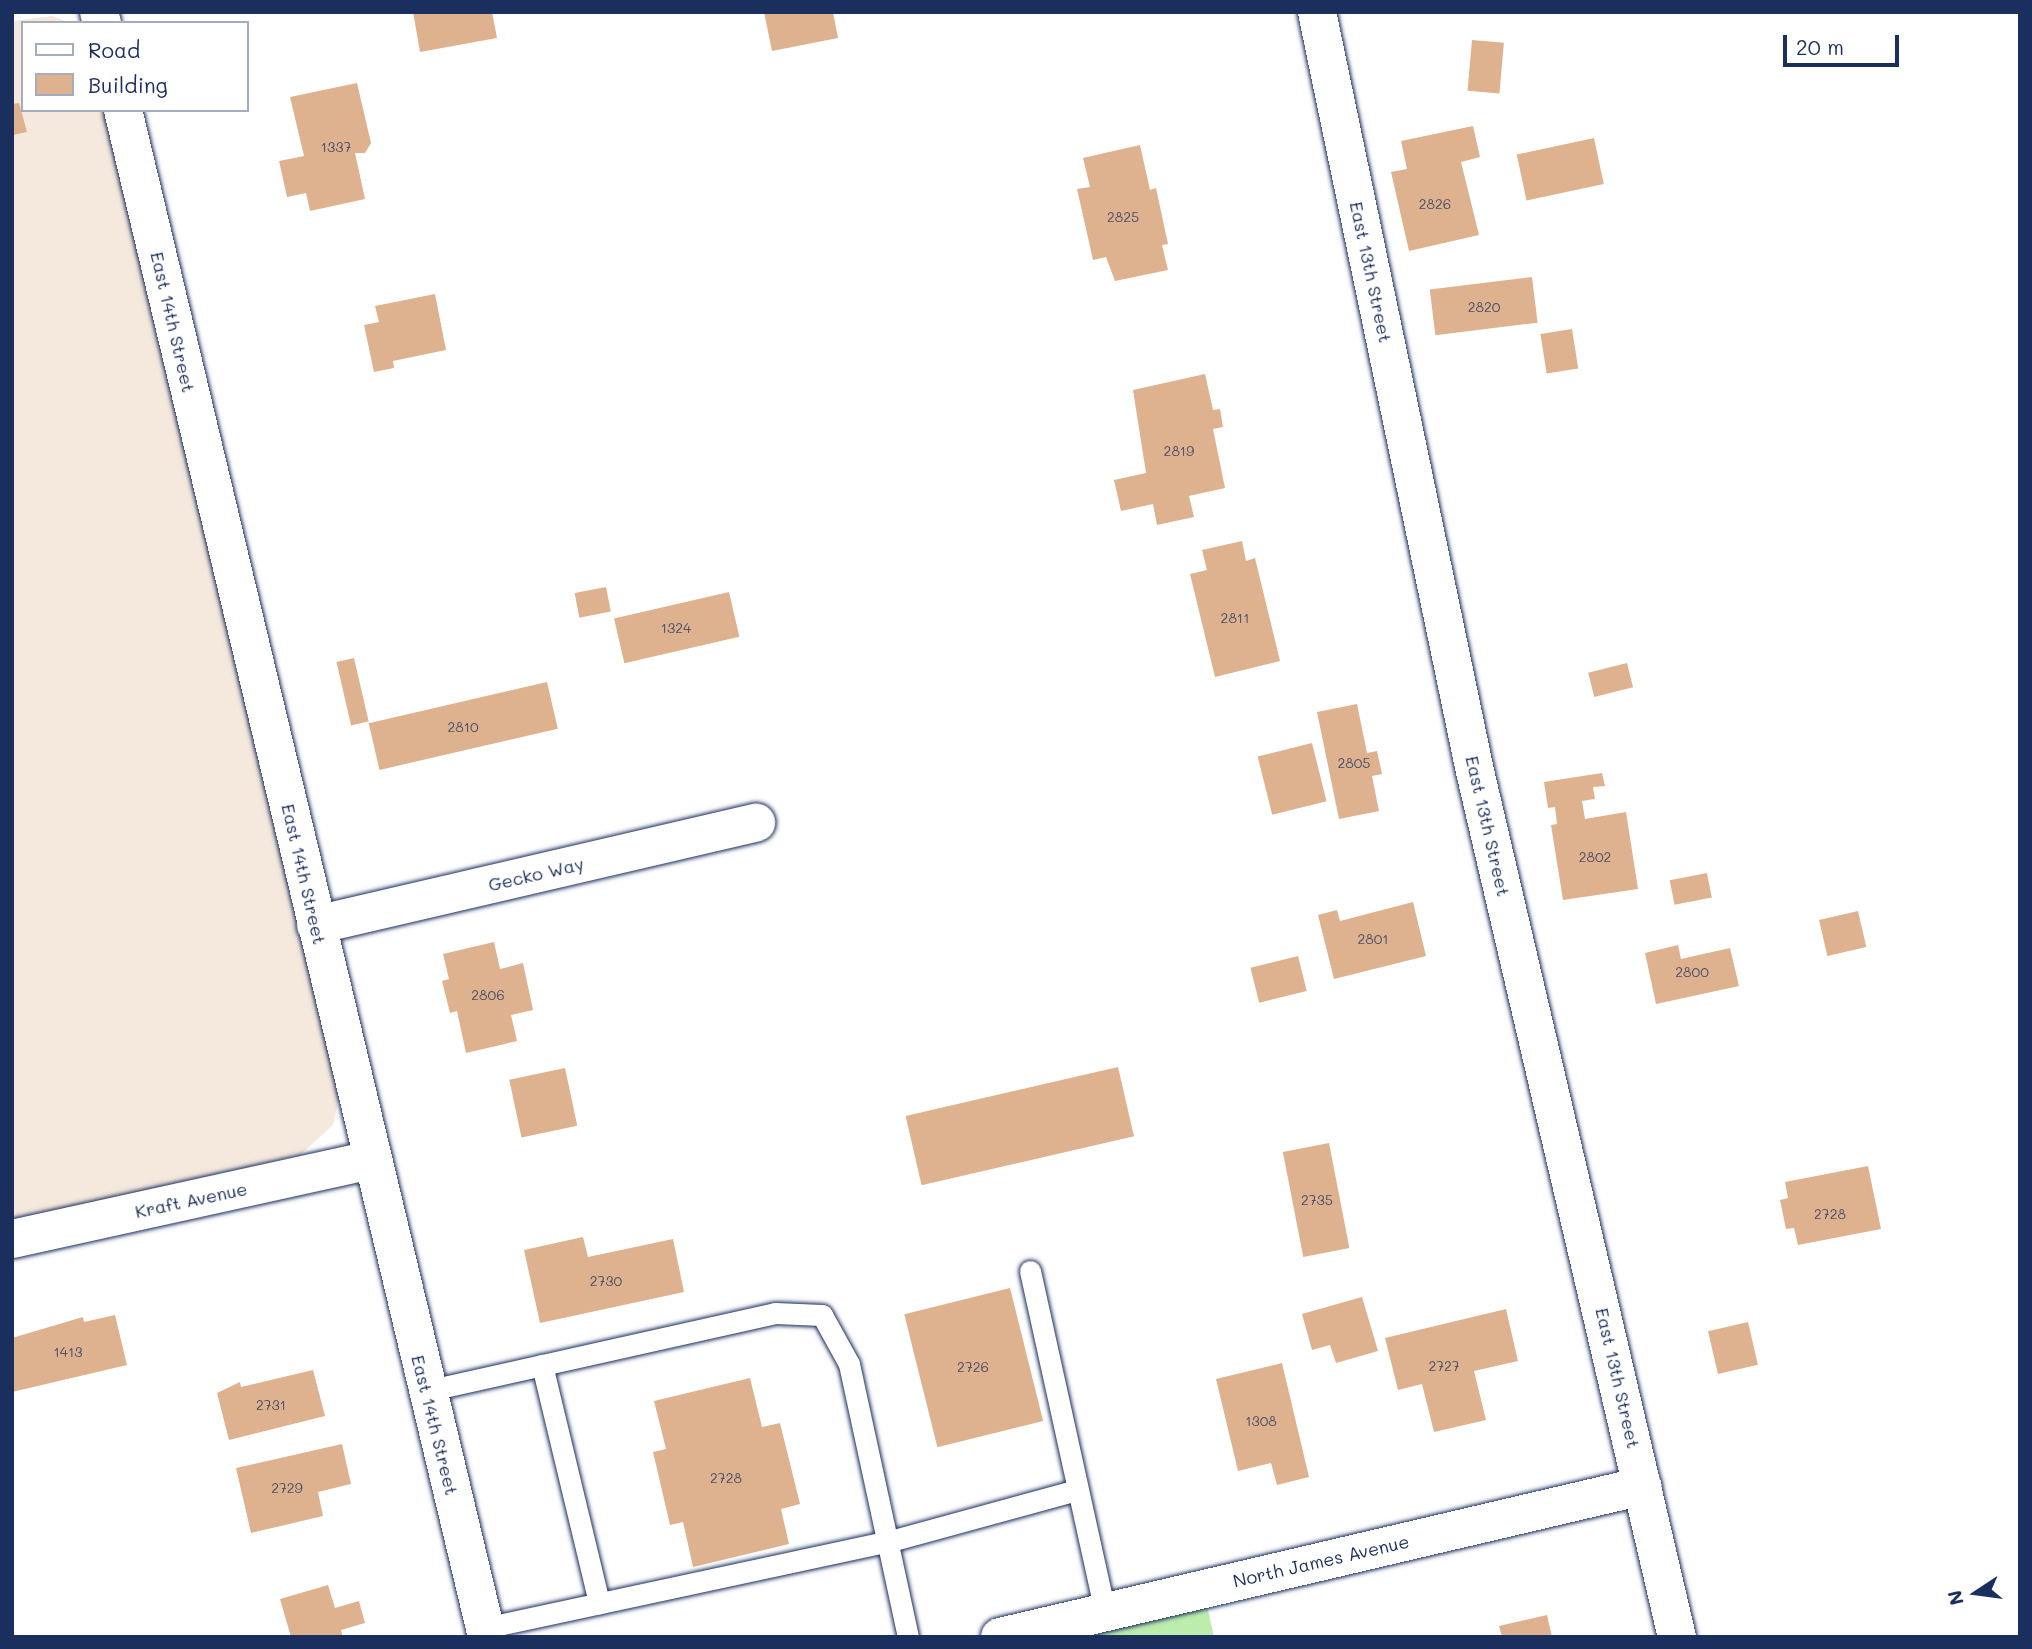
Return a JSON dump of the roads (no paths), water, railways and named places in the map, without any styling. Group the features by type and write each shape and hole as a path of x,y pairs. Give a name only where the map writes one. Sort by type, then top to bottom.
{"street":[{"name":"East 13th Street","path":"1317,12 1474,767 1677,1637"},
{"name":"East 14th Street","path":"122,112 426,1391 486,1632"},
{"name":"Gecko Way","path":"316,925 756,823"},
{"name":"Kraft Avenue","path":"12,1239 371,1160"},
{"name":"North James Avenue","path":"1000,1637 1643,1486"}],"lane":[{"path":"1030,1271 1105,1612"},
{"path":"426,1391 775,1313 822,1315 849,1364 890,1541 908,1637"},
{"path":"542,1365 599,1603"},
{"path":"486,1632 599,1603 890,1541 1077,1490"}]}
